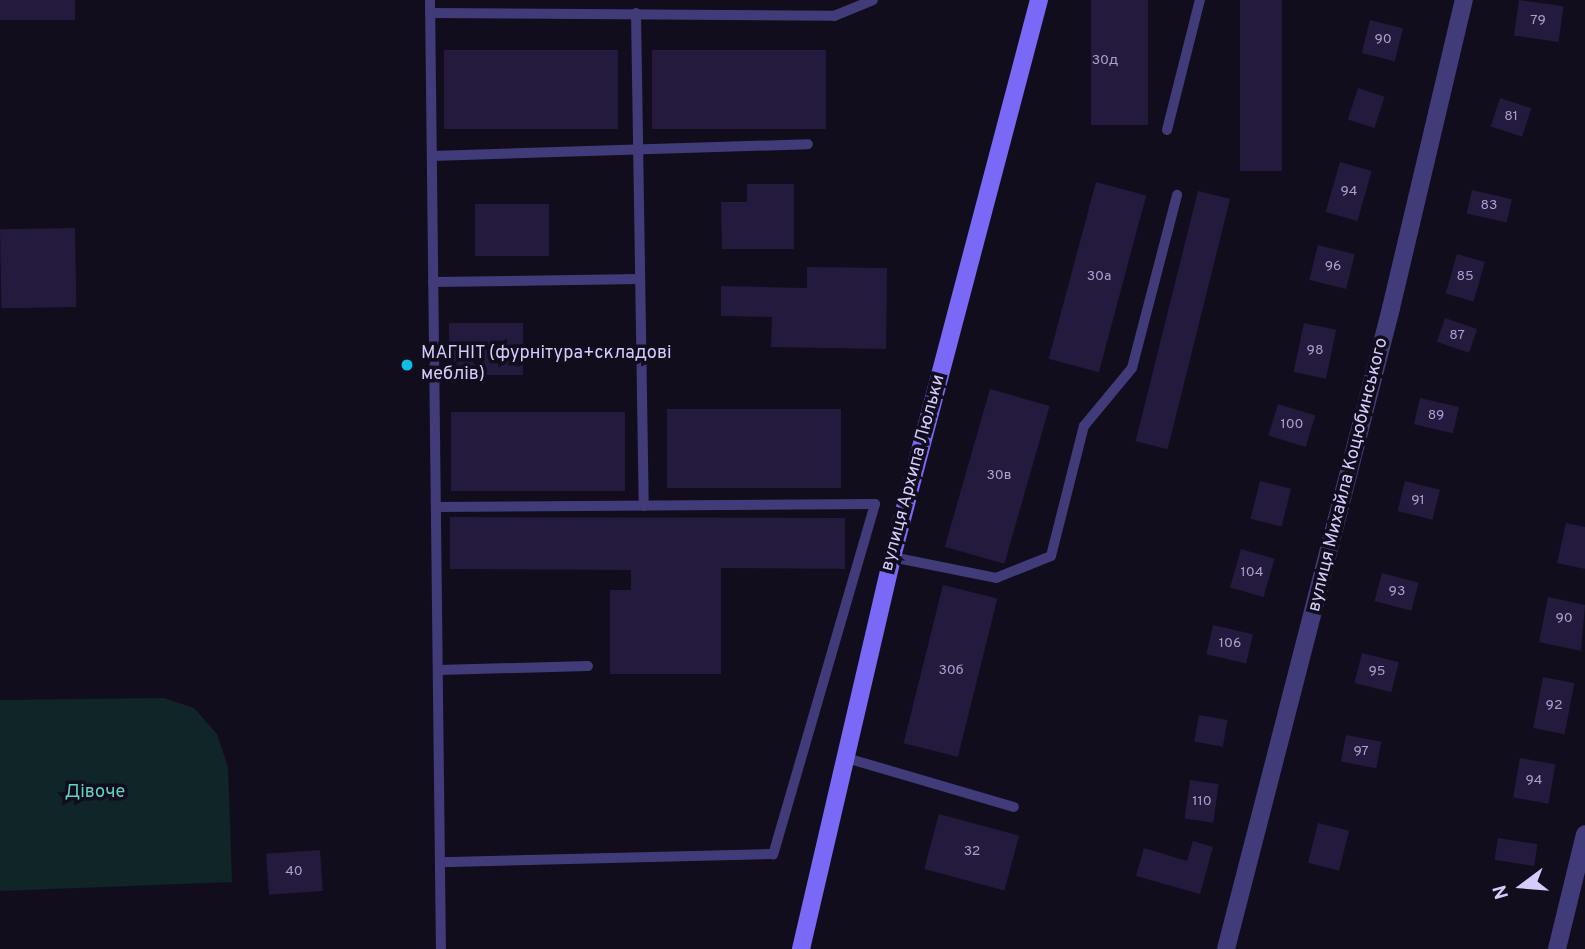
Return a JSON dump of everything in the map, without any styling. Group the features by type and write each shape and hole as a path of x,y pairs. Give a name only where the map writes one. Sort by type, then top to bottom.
{"street":[{"name":"вулиця Архипа Люльки","path":"801,949 842,757 892,557 1039,0"},
{"name":"вулиця Михайла Коцюбинського","path":"1226,949 1391,308 1464,0"},
{"path":"1557,949 1585,834"}],"lane":[{"path":"430,0 442,949"},
{"path":"430,13 834,16 873,0"},
{"path":"1167,130 1200,0"},
{"path":"636,13 644,506"},
{"path":"432,156 808,144"},
{"path":"892,557 996,579 1051,556 1084,426 1132,368 1177,195"},
{"path":"433,282 640,279"},
{"path":"436,507 875,504 773,853 440,862"},
{"path":"438,670 588,666"},
{"path":"842,757 1014,807"}],"green space":[{"name":"Дівоче","path":"164,698 194,708 217,734 228,767 232,882 0,891 0,700"}],"building":[{"path":"0,0 75,0 75,20 0,20"},
{"path":"1091,0 1148,0 1148,125 1091,125"},
{"path":"1240,0 1282,0 1282,171 1240,171"},
{"path":"1519,0 1564,6 1559,42 1514,36"},
{"path":"1370,20 1403,28 1395,61 1362,53"},
{"path":"444,50 618,50 618,129 444,129"},
{"path":"652,50 826,50 826,129 652,129"},
{"path":"1358,88 1385,97 1374,128 1348,119"},
{"path":"1500,98 1531,108 1522,137 1491,127"},
{"path":"1340,162 1372,171 1357,221 1326,212"},
{"path":"1096,182 1146,195 1099,372 1049,359"},
{"path":"747,184 794,184 794,249 722,249 721,202 747,202"},
{"path":"1472,190 1512,199 1507,223 1467,213"},
{"path":"1198,191 1230,199 1168,449 1136,441"},
{"path":"475,204 549,204 549,256 475,256"},
{"path":"75,228 76,307 1,308 0,229"},
{"path":"1318,245 1355,254 1346,289 1309,280"},
{"path":"1457,254 1485,262 1474,301 1446,293"},
{"path":"807,267 887,268 886,349 771,347 772,317 721,316 721,286 807,288"},
{"path":"1445,318 1477,329 1469,353 1437,342"},
{"path":"449,323 523,323 523,375 449,375"},
{"path":"1304,323 1336,330 1326,379 1294,372"},
{"path":"990,389 1050,406 1004,564 945,547"},
{"path":"1420,398 1459,407 1453,433 1414,424"},
{"path":"1278,404 1315,415 1306,447 1268,436"},
{"path":"667,409 841,409 841,488 667,488"},
{"path":"451,412 625,412 625,491 451,491"},
{"path":"1260,481 1291,489 1282,527 1251,519"},
{"path":"1405,481 1440,490 1432,520 1398,511"},
{"path":"450,517 845,518 845,569 721,568 721,674 610,674 610,590 631,590 631,570 450,569"},
{"path":"1566,523 1585,527 1585,569 1557,563"},
{"path":"1241,549 1275,559 1264,597 1230,587"},
{"path":"1382,573 1419,583 1411,611 1374,601"},
{"path":"943,585 997,599 958,757 904,743"},
{"path":"1548,597 1585,605 1581,651 1539,642"},
{"path":"1213,625 1253,634 1246,663 1206,654"},
{"path":"1362,653 1399,662 1391,692 1355,683"},
{"path":"1543,677 1574,683 1564,734 1533,728"},
{"path":"1199,715 1228,720 1223,747 1194,742"},
{"path":"1346,735 1381,742 1376,768 1341,762"},
{"path":"1520,758 1555,764 1549,804 1513,797"},
{"path":"1190,780 1219,784 1213,823 1185,819"},
{"path":"939,814 1019,835 1004,891 924,869"},
{"path":"1318,823 1349,831 1339,871 1308,863"},
{"path":"1498,838 1538,844 1534,866 1495,860"},
{"path":"1193,841 1213,847 1200,894 1136,876 1144,848 1187,861"},
{"path":"320,850 323,891 269,895 266,854"}],"place":[{"name":"МАГНІТ (фурнітура+складові меблів)","path":"407,365"}]}
